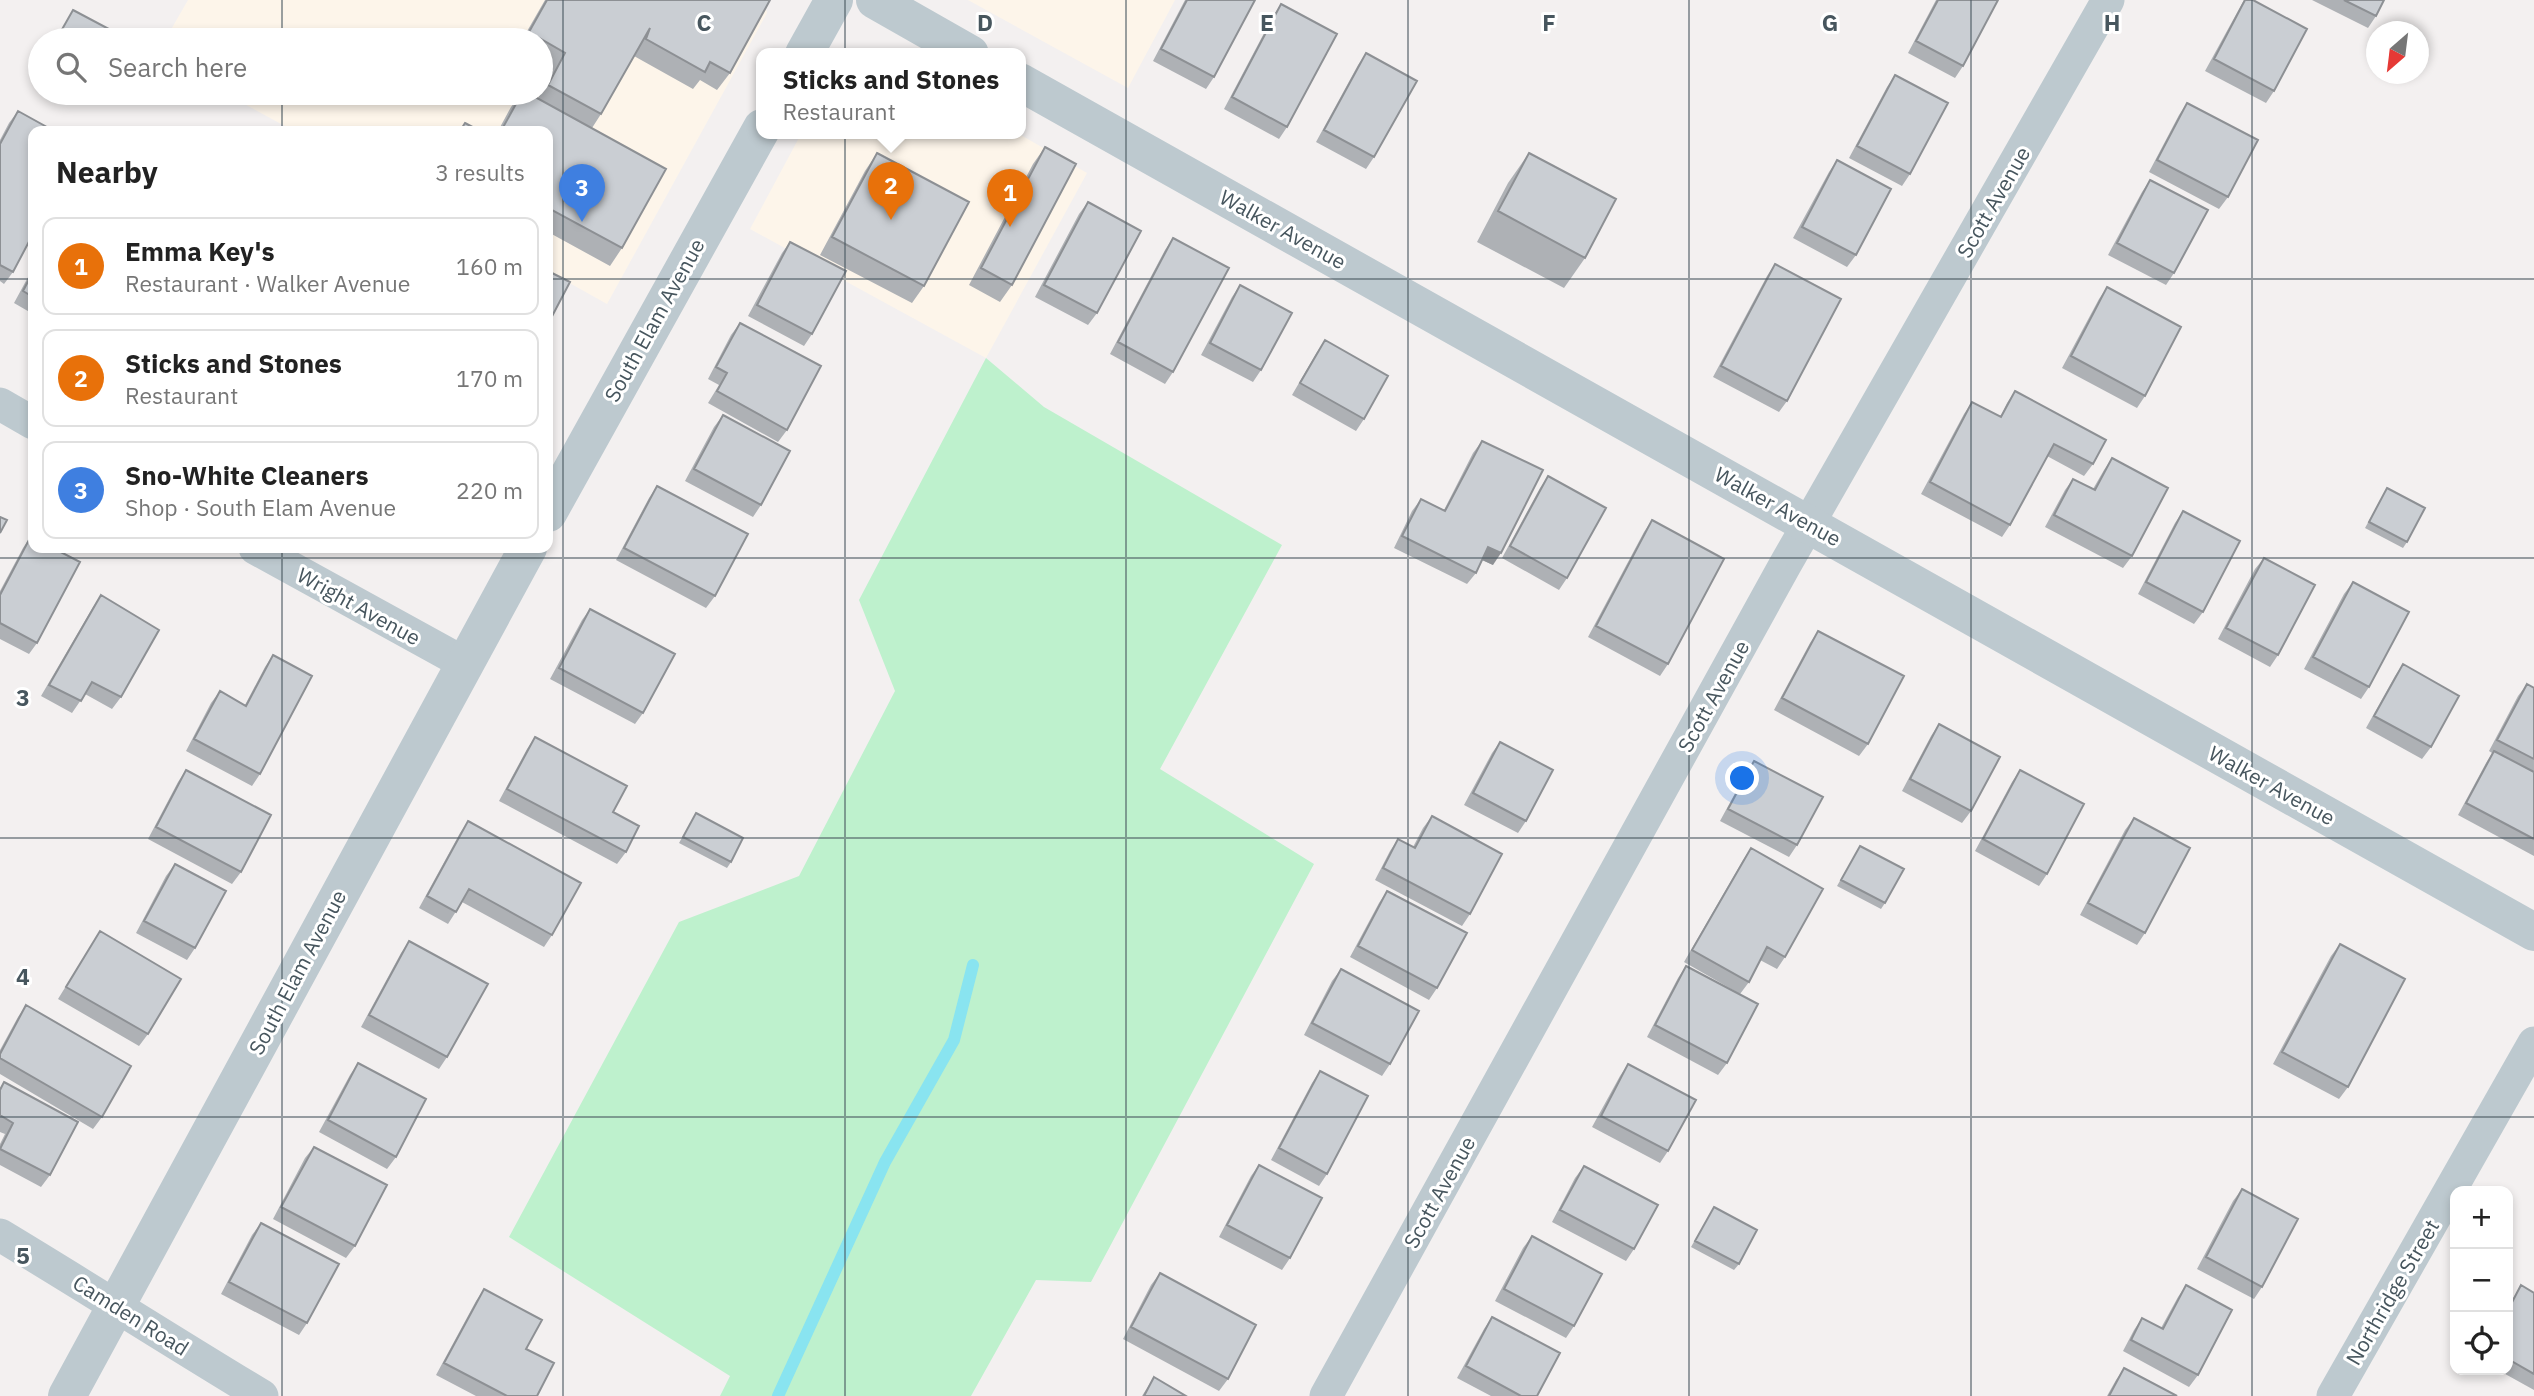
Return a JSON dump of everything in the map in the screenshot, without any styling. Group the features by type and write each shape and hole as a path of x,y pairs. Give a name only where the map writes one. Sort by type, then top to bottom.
{"street":[{"path":"807,48 834,0"},
{"path":"875,0 959,48"},
{"name":"Scott Avenue","path":"1326,1396 1808,524 2108,0"},
{"name":"Walker Avenue","path":"1026,85 2534,932"},
{"name":"South Elam Avenue","path":"553,504 756,137"},
{"path":"0,404 28,420"},
{"name":"Wright Avenue","path":"264,553 464,663"},
{"name":"South Elam Avenue","path":"67,1396 525,553"},
{"name":"Northridge Street","path":"2333,1396 2534,1043"},
{"name":"Camden Road","path":"0,1235 262,1396"}],"shaded area":[{"path":"188,0 764,0 767,13 607,304 553,274 553,126 285,126 246,105 553,105 553,28 172,28"},
{"path":"968,0 1175,0 1128,88"},
{"path":"1026,138 1087,173 986,358 750,229 798,139"}],"green space":[{"path":"986,358 1044,407 1282,545 1160,769 1314,864 1091,1282 1036,1280 971,1396 720,1396 730,1376 509,1237 679,922 799,876 895,691 859,600"}],"building":[{"path":"547,0 770,0 730,73 710,62 705,72 646,39 650,28 601,114 553,88 553,76 565,53 553,46 553,28 531,28"},
{"path":"1187,0 1255,0 1214,77 1161,49"},
{"path":"1938,0 1998,0 1963,66 1916,41"},
{"path":"2245,0 2253,0 2307,29 2274,91 2214,59"},
{"path":"2344,0 2384,0 2376,16"},
{"path":"1281,4 1337,34 1287,127 1232,97"},
{"path":"73,10 107,28 63,28"},
{"path":"1366,53 1417,81 1374,157 1324,130"},
{"path":"1895,75 1948,103 1910,174 1857,146"},
{"path":"2187,103 2258,140 2228,197 2157,160"},
{"path":"515,105 550,105 666,169 622,248 553,211 553,126 504,126"},
{"path":"18,111 45,126 28,126 28,244 13,272 0,265 0,144"},
{"path":"1045,147 1076,164 1012,285 981,268"},
{"path":"877,153 969,202 924,286 832,237"},
{"path":"1529,153 1616,199 1585,258 1498,211"},
{"path":"1837,160 1891,189 1856,255 1802,227"},
{"path":"2150,180 2208,210 2174,273 2117,243"},
{"path":"1088,202 1141,231 1097,313 1044,285"},
{"path":"1173,238 1229,268 1173,372 1118,342"},
{"path":"790,242 846,271 812,334 757,305"},
{"path":"1775,264 1841,299 1787,401 1721,366"},
{"path":"553,274 570,282 553,314"},
{"path":"28,282 28,294 23,291"},
{"path":"1240,285 1292,313 1261,370 1210,343"},
{"path":"2107,287 2181,327 2145,396 2071,356"},
{"path":"740,323 821,366 787,430 717,391 727,373 716,367"},
{"path":"1325,340 1388,376 1364,419 1300,383"},
{"path":"2015,391 2106,440 2093,464 2054,444 2010,525 1930,482 1972,402 2001,417"},
{"path":"723,415 790,451 761,505 694,469"},
{"path":"1482,441 1543,470 1501,553 1488,547 1476,573 1402,536 1421,499 1445,511"},
{"path":"2112,458 2168,488 2132,556 2054,515 2073,479 2095,490"},
{"path":"1548,476 1606,508 1567,578 1510,546"},
{"path":"657,486 748,534 715,596 624,548"},
{"path":"2387,488 2425,508 2407,542 2369,522"},
{"path":"2183,511 2240,541 2203,612 2146,582"},
{"path":"0,517 7,520 0,533"},
{"path":"1652,520 1724,559 1668,664 1596,626"},
{"path":"28,542 28,553 63,553 80,562 37,643 0,623 0,595"},
{"path":"2264,558 2315,585 2278,655 2226,628"},
{"path":"2353,582 2409,612 2369,687 2313,657"},
{"path":"101,595 159,630 121,697 92,682 81,701 49,685"},
{"path":"590,609 675,654 643,713 559,668"},
{"path":"1818,631 1904,676 1868,744 1782,698"},
{"path":"273,655 312,676 260,774 194,739 220,691 246,706"},
{"path":"2403,664 2459,696 2431,747 2374,716"},
{"path":"2527,684 2534,688 2534,759 2497,740"},
{"path":"1939,724 2000,757 1971,811 1910,779"},
{"path":"535,737 627,786 613,812 639,826 626,852 507,789"},
{"path":"1500,742 1553,770 1526,821 1473,793"},
{"path":"2494,751 2534,772 2534,839 2466,803"},
{"path":"1754,761 1823,797 1797,845 1728,809"},
{"path":"186,770 271,815 241,872 156,827"},
{"path":"2020,770 2084,804 2047,874 1983,839"},
{"path":"696,813 743,838 731,862 683,837"},
{"path":"1432,816 1502,854 1470,914 1383,868 1398,839 1415,848"},
{"path":"2134,818 2190,848 2145,933 2088,903"},
{"path":"468,821 581,883 552,935 469,889 456,912 427,896"},
{"path":"1860,846 1904,869 1885,903 1841,880"},
{"path":"1751,848 1823,889 1785,957 1767,947 1749,982 1692,950"},
{"path":"175,864 226,891 195,948 144,921"},
{"path":"1387,891 1467,933 1437,988 1358,946"},
{"path":"100,931 181,979 148,1034 66,987"},
{"path":"409,941 488,984 447,1057 369,1015"},
{"path":"2340,944 2405,979 2348,1087 2282,1052"},
{"path":"1686,966 1758,1004 1727,1063 1655,1025"},
{"path":"1341,969 1419,1011 1390,1064 1312,1023"},
{"path":"26,1005 131,1066 102,1117 0,1058"},
{"path":"358,1063 426,1099 396,1157 328,1120"},
{"path":"1628,1064 1696,1100 1668,1151 1601,1116"},
{"path":"1320,1071 1368,1096 1327,1174 1279,1148"},
{"path":"4,1082 78,1122 50,1175 0,1149 13,1123 0,1115 0,1090"},
{"path":"314,1147 387,1185 355,1246 281,1207"},
{"path":"1259,1165 1322,1198 1290,1258 1227,1225"},
{"path":"1584,1166 1658,1205 1634,1249 1560,1210"},
{"path":"2242,1189 2298,1219 2262,1287 2206,1257"},
{"path":"1714,1207 1757,1230 1739,1264 1695,1241"},
{"path":"261,1223 339,1264 307,1323 229,1282"},
{"path":"1532,1236 1602,1274 1574,1326 1504,1289"},
{"path":"1160,1273 1256,1325 1228,1379 1131,1327"},
{"path":"2186,1285 2232,1310 2198,1375 2131,1340 2142,1318 2163,1329"},
{"path":"2521,1285 2534,1293 2534,1374 2513,1362 2513,1300"},
{"path":"484,1289 542,1320 526,1349 554,1363 537,1396 507,1396 444,1363"},
{"path":"1492,1317 1560,1353 1537,1396 1521,1396 1466,1366"},
{"path":"2124,1368 2177,1396 2109,1396"},
{"path":"1154,1377 1186,1396 1144,1396"}],"waterway":[{"path":"778,1396 885,1162 954,1040 973,965"}],"place":[{"name":"Sticks and Stones","path":"891,220"},
{"name":"Sno-White Cleaners","path":"582,222"},
{"name":"Emma Key's","path":"1010,227"}]}
